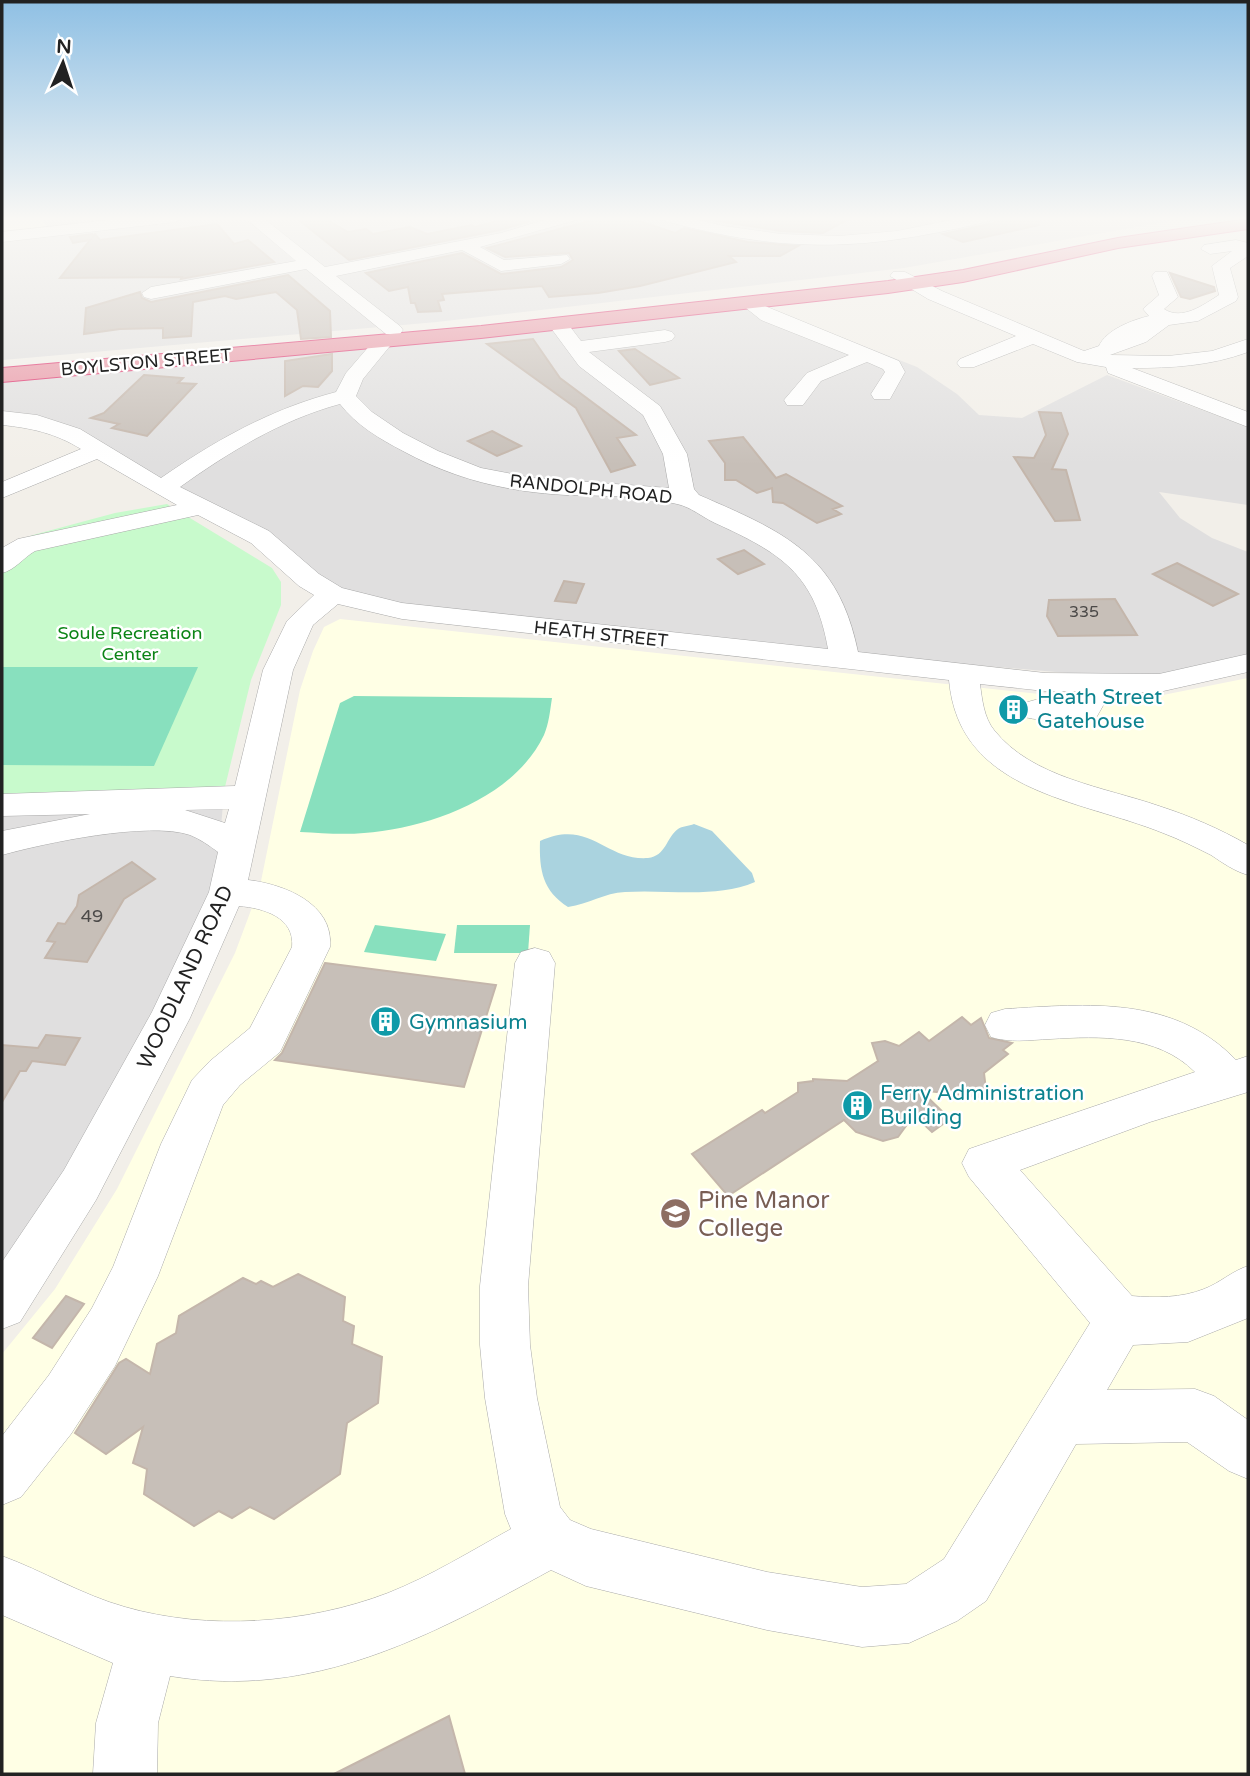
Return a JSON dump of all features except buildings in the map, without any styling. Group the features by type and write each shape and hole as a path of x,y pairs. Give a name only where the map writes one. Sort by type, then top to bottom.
{"highway":[{"name":"BOYLSTON STREET","path":"2,375 767,300"},
{"name":"BOYLSTON STREET","path":"2,365 558,324 785,300"}],"street":[{"path":"162,488 235,439 271,419 345,396 353,377 389,335 351,300"},
{"path":"941,300 1248,420"},
{"path":"1164,318 1152,309 1168,300"},
{"path":"1084,358 1108,349 1109,343 1149,321 1194,317 1224,300"},
{"path":"755,308 768,316 895,367 895,372 882,394"},
{"path":"558,324 574,348 596,370 652,411 675,454 682,490 690,500"},
{"path":"574,348 665,336"},
{"path":"967,363 1034,336"},
{"path":"1084,358 1116,362 1168,362 1215,357 1248,345"},
{"path":"795,400 814,377 864,356"},
{"name":"RANDOLPH ROAD","path":"345,396 361,414 394,438 433,459 514,483 643,492 690,500 787,548 812,571 829,596 841,627 845,660"},
{"name":"HEATH STREET","path":"2,418 48,425 72,434 162,488 260,537 309,580 332,594 371,604 434,615 964,674 1091,684 1169,682 1248,663"},
{"path":"2,491 99,450"},
{"path":"2,565 12,553 27,545 202,507"},
{"name":"WOODLAND ROAD","path":"2,1305 41,1249 117,1118 170,1018 227,892 278,670 301,621 332,594"},
{"path":"964,674 970,713 977,729 1004,757 1050,782 1181,827 1248,862"},
{"path":"1035,710 1086,710 1093,697 1091,684"},
{"path":"2,805 248,799"},
{"path":"197,824 248,799"},
{"path":"2,843 30,834 130,822 175,821 197,824 238,848"},
{"path":"2,1478 106,1334 123,1300 207,1093 225,1073 265,1040 311,947 311,932 292,908 264,895 227,892"},
{"path":"535,963 509,1214 504,1286 505,1345 511,1398 533,1514 550,1540 586,1557 767,1601 862,1617 909,1613 936,1600 965,1580 1060,1418 1121,1321"},
{"path":"1005,1025 1058,1022 1147,1028 1171,1035 1196,1048 1239,1077"},
{"path":"1239,1077 1146,1105 985,1163 1121,1321 1151,1323 1204,1316 1223,1307 1248,1289"},
{"path":"1060,1418 1195,1415 1248,1452"},
{"path":"2,1585 116,1634 189,1651 251,1650 347,1636 391,1621 550,1540"},
{"path":"125,1774 123,1750 126,1718 151,1643"}],"shaded area":[{"path":"3,300 628,300 437,322 3,360"},
{"path":"735,309 772,310 917,367 957,394 979,415 1022,418 1107,375 1248,427 1248,505 1159,492 1180,518 1212,538 1248,552 1248,655 1169,673 1125,678 882,657 472,614 376,599 327,585 36,417 2,415 2,381"},
{"name":"Pine Manor College","path":"340,619 1077,698 1153,697 1248,678 1248,1774 2,1774 2,1354 55,1289 117,1189 235,953 260,886 300,690 324,627"},
{"path":"224,791 218,864 202,917 71,1164 2,1265 2,798"}],"green space":[{"name":"Soule Recreation Center","path":"167,504 272,568 281,582 281,605 251,680 224,791 2,798 2,552 15,542 33,535 115,513"},
{"path":"2,667 198,667 154,766 2,765"},
{"path":"354,696 552,698 546,730 530,757 512,776 467,806 442,816 389,830 348,834 300,832 340,703"},
{"path":"375,925 446,934 436,961 364,952"},
{"path":"457,925 530,925 528,953 454,953"}],"water":[{"path":"694,824 712,831 752,873 755,882 707,892 617,893 568,907 553,894 544,879 540,862 540,841 557,835 572,834 620,853 648,858 659,854 678,829"}],"place":[{"name":"Heath Street Gatehouse","path":"1014,709"},
{"name":"Gymnasium","path":"386,1022"},
{"name":"Ferry Administration Building","path":"857,1105"},
{"name":"Pine Manor College","path":"675,1214"}]}
